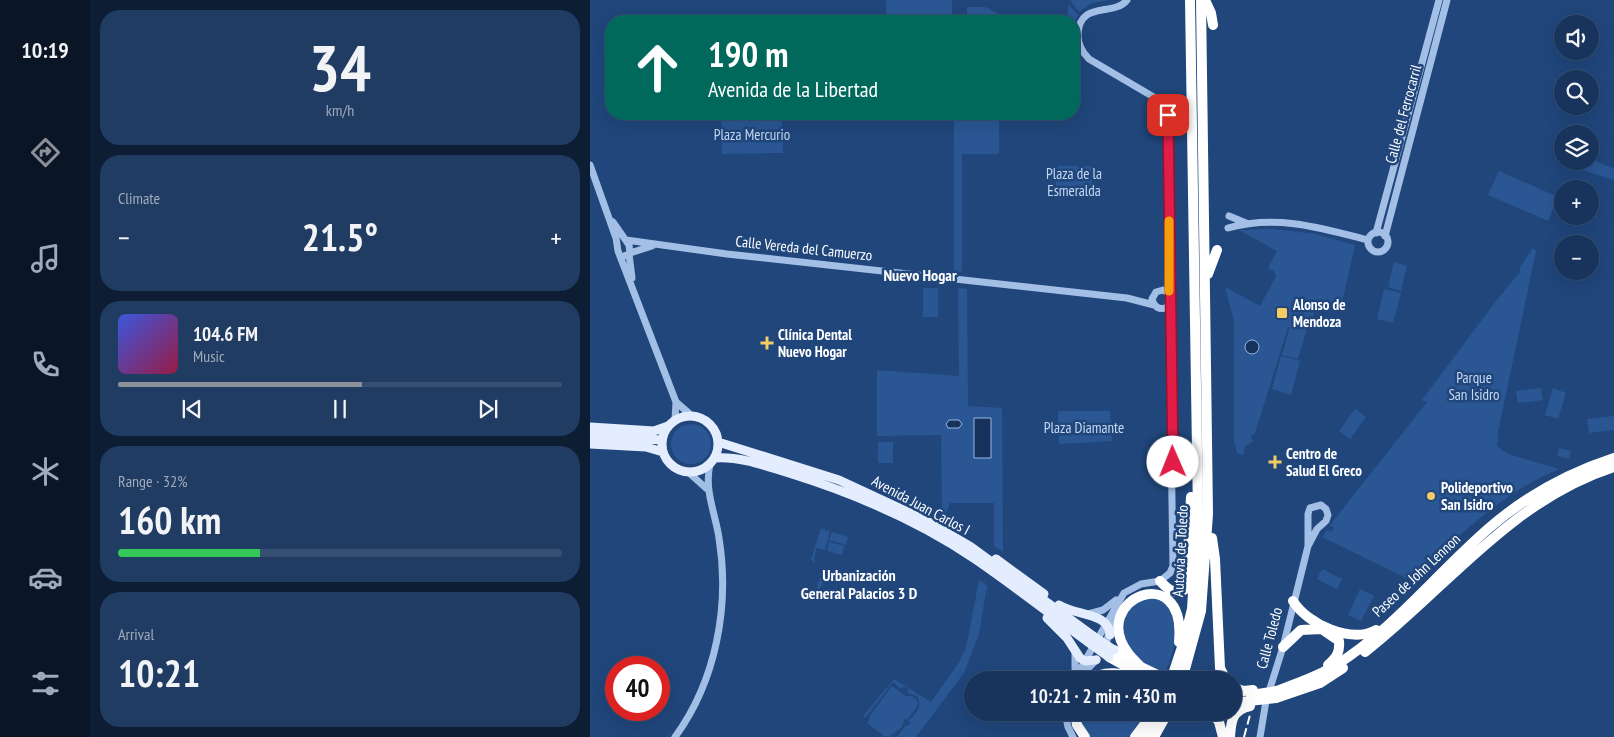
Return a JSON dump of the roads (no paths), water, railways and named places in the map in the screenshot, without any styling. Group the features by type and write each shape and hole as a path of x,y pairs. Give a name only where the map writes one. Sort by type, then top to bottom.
{"highway":[{"name":"Autovía de Toledo","path":"1172,671 1177,663 1192,609 1198,515 1190,0"},
{"name":"Autovía de Toledo","path":"1186,671 1201,611 1206,577 1208,514 1200,0"},
{"path":"1205,0 1211,13 1213,25"},
{"path":"1186,50 1192,79"},
{"path":"1201,93 1206,60"},
{"path":"1205,290 1210,266 1217,250"},
{"name":"Paseo de John Lennon","path":"1316,680 1390,622 1446,567 1506,514 1559,480 1614,458"},
{"path":"1160,581 1165,587 1176,592 1184,590 1186,586 1192,483 1196,464"},
{"name":"Paseo de John Lennon","path":"1276,697 1349,664 1388,634 1483,545 1517,518 1578,482 1614,467"},
{"path":"1208,514 1215,559 1222,671"},
{"path":"1141,667 1127,652 1121,638 1120,625 1122,612 1128,603 1135,597 1149,593 1167,599 1178,615 1180,633 1177,663"},
{"path":"1292,605 1323,625 1350,635 1368,634 1390,622"},
{"path":"1292,605 1304,619 1339,641 1340,649 1336,658 1316,680"},
{"path":"1283,647 1301,630 1321,629"},
{"path":"1112,654 1149,671"},
{"path":"1112,654 1137,671"},
{"path":"1242,691 1276,697"},
{"path":"1242,699 1252,693"},
{"path":"1242,701 1276,697"},
{"path":"1076,721 1085,737"},
{"path":"1135,737 1147,721"},
{"path":"1144,737 1153,721"},
{"path":"1154,737 1163,721"},
{"path":"1161,737 1169,721"},
{"path":"1218,721 1223,737"},
{"path":"1230,737 1232,721"}],"main road":[{"path":"590,427 654,432 672,423 692,416 703,419 710,424 718,442 713,461 702,469 688,472 672,465 663,452 662,440 672,423"},
{"path":"590,435 662,440"},
{"name":"Avenida Juan Carlos I","path":"718,442 839,480 925,520 956,538 1090,639"},
{"path":"590,444 646,447 663,452"},
{"name":"Avenida Juan Carlos I","path":"713,461 725,457 749,462 834,489 920,528 974,558 1112,654"},
{"path":"956,538 1005,564 1055,603 1068,610 1097,617 1106,622 1110,635"},
{"path":"974,558 985,571 1054,625 1070,642 1080,658 1085,661 1096,660"}],"street":[{"path":"1080,27 1086,16 1095,10 1117,6 1127,0"},
{"name":"Calle del Ferrocarril","path":"1376,233 1439,0"},
{"name":"Calle del Ferrocarril","path":"1385,236 1447,0"},
{"path":"1080,46 1090,59 1157,99 1168,115 1169,293 1172,299 1169,306 1174,561 1170,573 1160,581 1141,584 1124,593 1103,610 1083,615"},
{"path":"590,165 608,216 629,254 636,293"},
{"path":"1229,216 1249,224"},
{"path":"1228,228 1249,224 1307,224 1368,240"},
{"path":"1376,233 1385,236 1387,244 1382,251 1372,250 1368,245 1368,240 1376,233"},
{"path":"622,240 620,254 676,402 692,416"},
{"name":"Calle Vereda del Camuerzo","path":"622,240 1130,299 1157,307"},
{"name":"Calle Vereda del Camuerzo","path":"620,254 629,254 654,245"},
{"path":"1170,271 1160,290 1153,295 1157,307 1165,316 1170,334"},
{"path":"1160,290 1169,293"},
{"name":"Calle Vereda del Camuerzo","path":"1130,299 1153,295"},
{"path":"1157,307 1169,306"},
{"path":"672,423 676,402"},
{"path":"674,737 689,714 705,680 717,642 722,610 724,578 721,550 707,489 713,461"},
{"path":"688,472 707,489"},
{"path":"1321,505 1326,509 1328,515 1322,524 1315,525 1310,521 1308,514 1310,508 1321,505"},
{"name":"Calle Toledo","path":"1260,737 1267,696 1283,647 1308,546 1310,521"},
{"name":"Calle Toledo","path":"1308,546 1322,524"},
{"path":"1079,671 1124,593"},
{"path":"1084,671 1096,660 1104,649 1110,635 1116,605"},
{"path":"1070,642 1076,654 1075,671"},
{"path":"1067,721 1068,728 1073,737"}],"railway":[{"path":"1244,737 1250,715"}],"place":[{"name":"Alonso de Mendoza","path":"1282,313"},
{"name":"Clínica Dental Nuevo Hogar","path":"767,343"},
{"name":"Centro de Salud El Greco","path":"1275,462"},
{"name":"Polideportivo San Isidro","path":"1431,496"}],"district":[{"name":"Nuevo Hogar","path":"920,275"},
{"name":"Urbanización General Palacios 3 D","path":"859,584"}],"park label":[{"name":"Plaza Mercurio","path":"752,134"},
{"name":"Plaza de la Esmeralda","path":"1074,182"},
{"name":"Parque San Isidro","path":"1474,386"},
{"name":"Plaza Diamante","path":"1084,427"}]}
